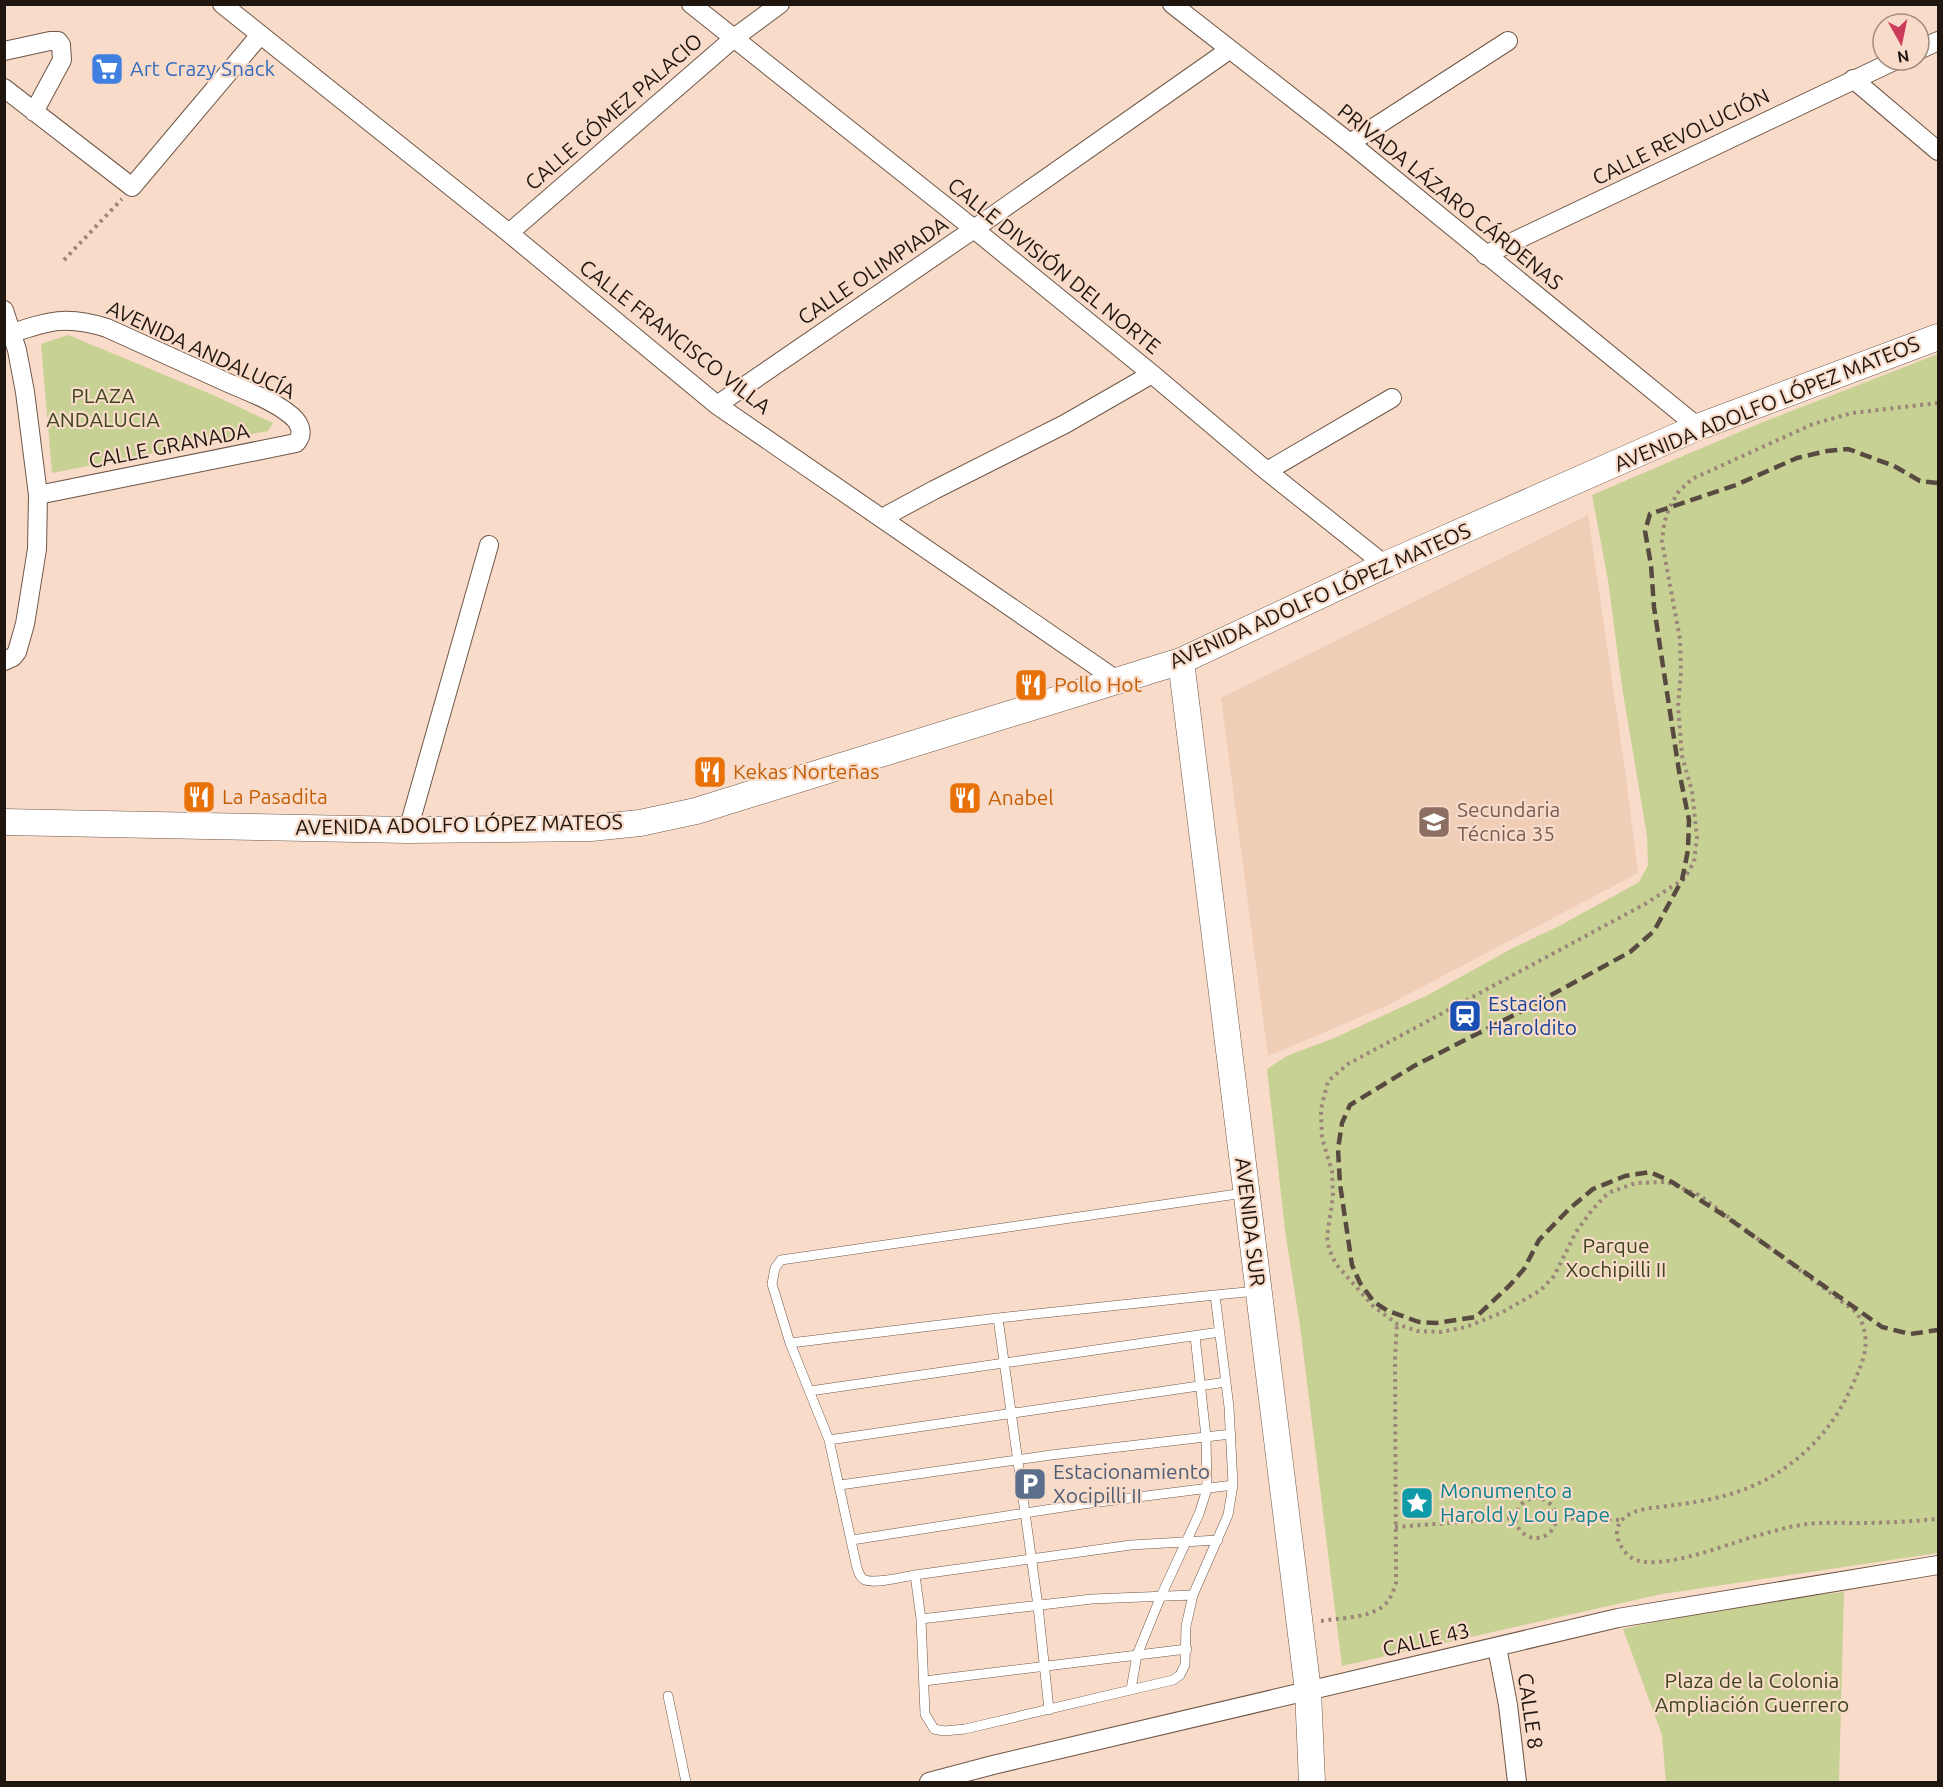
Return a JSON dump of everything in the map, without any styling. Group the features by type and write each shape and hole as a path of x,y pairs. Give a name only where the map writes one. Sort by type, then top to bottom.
{"street":[{"name":"CALLE FRANCISCO VILLA","path":"222,4 509,233 717,405 1118,681"},
{"name":"CALLE DIVISIÓN DEL NORTE","path":"691,4 974,229 1386,565"},
{"name":"CALLE GÓMEZ PALACIO","path":"509,233 734,38 780,4"},
{"name":"PRIVADA LÁZARO CÁRDENAS","path":"1172,4 1350,143 1698,427"},
{"path":"4,88 132,188 260,35"},
{"path":"4,51 50,41 58,41 61,45 62,60 34,112"},
{"path":"1350,143 1508,41"},
{"name":"CALLE OLIMPIADA","path":"717,405 974,229 1229,50"},
{"name":"CALLE REVOLUCIÓN","path":"1485,255 1871,71"},
{"path":"1853,79 1938,151"},
{"path":"4,310 8,334 17,350 25,392 38,495 37,549 25,624 16,652 13,657 4,661"},
{"name":"AVENIDA ANDALUCÍA","path":"8,334 56,320 89,322 107,328 260,398 288,413 302,431"},
{"name":"AVENIDA ADOLFO LÓPEZ MATEOS","path":"4,822 408,830 591,828 640,823 696,811 1181,662 1386,565 1698,427 1938,337"},
{"path":"882,518 1065,424 1152,374"},
{"path":"1268,471 1392,398"},
{"name":"CALLE GRANADA","path":"38,495 296,443 302,431"},
{"path":"408,830 489,545"},
{"name":"AVENIDA SUR","path":"1181,662 1308,1691 1312,1782"},
{"name":"CALLE 43","path":"929,1782 995,1774 1308,1691 1618,1618 1938,1565"},
{"name":"CALLE 8","path":"1497,1647 1508,1705 1517,1782"}],"lane":[{"path":"1218,1540 1131,1545 866,1580 860,1576 857,1568 829,1440 790,1343 772,1284 775,1268 781,1260 1247,1193"},
{"path":"790,1343 998,1318 1259,1291"},
{"path":"915,1575 921,1619 925,1714 934,1729 965,1730 1173,1680 1180,1675 1185,1665 1186,1626 1193,1595 1228,1515 1233,1485 1231,1434 1215,1295"},
{"path":"998,1318 1038,1606 1049,1710"},
{"path":"810,1391 1220,1332"},
{"path":"1131,1689 1137,1655 1199,1514 1207,1489 1206,1437 1195,1336"},
{"path":"829,1440 1226,1382"},
{"path":"840,1485 1231,1434"},
{"path":"852,1540 1233,1485"},
{"path":"921,1619 1092,1599 1193,1595"},
{"path":"924,1681 1187,1649"},
{"path":"668,1696 686,1782"}],"path":[{"path":"64,260 132,188"},
{"path":"1938,403 1852,413 1813,424 1692,479 1679,491 1669,508 1662,542 1680,639 1681,673 1678,706 1682,756 1692,791 1697,837 1694,862 1684,879 1645,904 1348,1064 1328,1081 1321,1109 1322,1138 1332,1171 1333,1196 1327,1237 1329,1249 1336,1264 1373,1306 1397,1324 1417,1331 1441,1332 1466,1327 1501,1313 1541,1290 1554,1276 1576,1232 1608,1193 1636,1183 1667,1182 1699,1195 1857,1313 1865,1326 1866,1345 1860,1369 1844,1404 1821,1436 1793,1463 1773,1477 1728,1495 1639,1510 1623,1520 1616,1531 1619,1544 1629,1556 1641,1563 1663,1561 1695,1555 1776,1530 1808,1524 1886,1523 1938,1519"},
{"path":"1300,1624 1369,1614 1382,1607 1390,1598 1396,1583 1395,1359 1397,1324"},
{"path":"1536,1498 1546,1500 1554,1508 1556,1518 1554,1528 1546,1536 1536,1538 1526,1536 1518,1528 1515,1518 1518,1508 1526,1501 1536,1498"},
{"path":"1395,1527 1515,1518"},
{"path":"1556,1518 1623,1520"}],"shaded area":[{"name":"Secundaria Técnica 35","path":"1588,515 1638,873 1386,1006 1268,1056 1221,698"}],"green space":[{"name":"PLAZA ANDALUCIA","path":"68,335 213,395 273,423 268,431 52,473 41,344"},
{"name":"Parque Xochipilli II","path":"1938,354 1938,1553 1662,1594 1342,1666 1300,1326 1285,1230 1267,1069 1287,1056 1334,1038 1428,995 1639,882 1648,865 1647,836 1622,687 1608,580 1592,495 1758,424"},
{"name":"Plaza de la Colonia Ampliación Guerrero","path":"1844,1592 1839,1782 1666,1782 1662,1735 1623,1629 1722,1607"}],"railway":[{"path":"1938,483 1920,481 1894,466 1848,449 1827,451 1797,458 1736,485 1650,514 1645,531 1651,565 1654,607 1679,771 1689,820 1688,850 1682,880 1654,931 1630,952 1414,1066 1350,1105 1342,1123 1338,1149 1340,1184 1352,1265 1360,1283 1374,1302 1388,1311 1419,1322 1436,1323 1476,1317 1524,1269 1539,1240 1569,1209 1593,1189 1625,1176 1650,1172 1672,1182 1725,1216 1882,1327 1910,1334 1938,1330"}],"place":[{"name":"Art Crazy Snack","path":"107,69"},
{"name":"Pollo Hot","path":"1031,685"},
{"name":"Kekas Norteñas","path":"710,772"},
{"name":"La Pasadita","path":"199,797"},
{"name":"Anabel","path":"965,798"},
{"name":"Secundaria Técnica 35","path":"1434,822"},
{"name":"Estacion Haroldito","path":"1465,1016"},
{"name":"Estacionamiento Xocipilli II","path":"1030,1484"},
{"name":"Monumento a Harold y Lou Pape","path":"1417,1503"}]}
